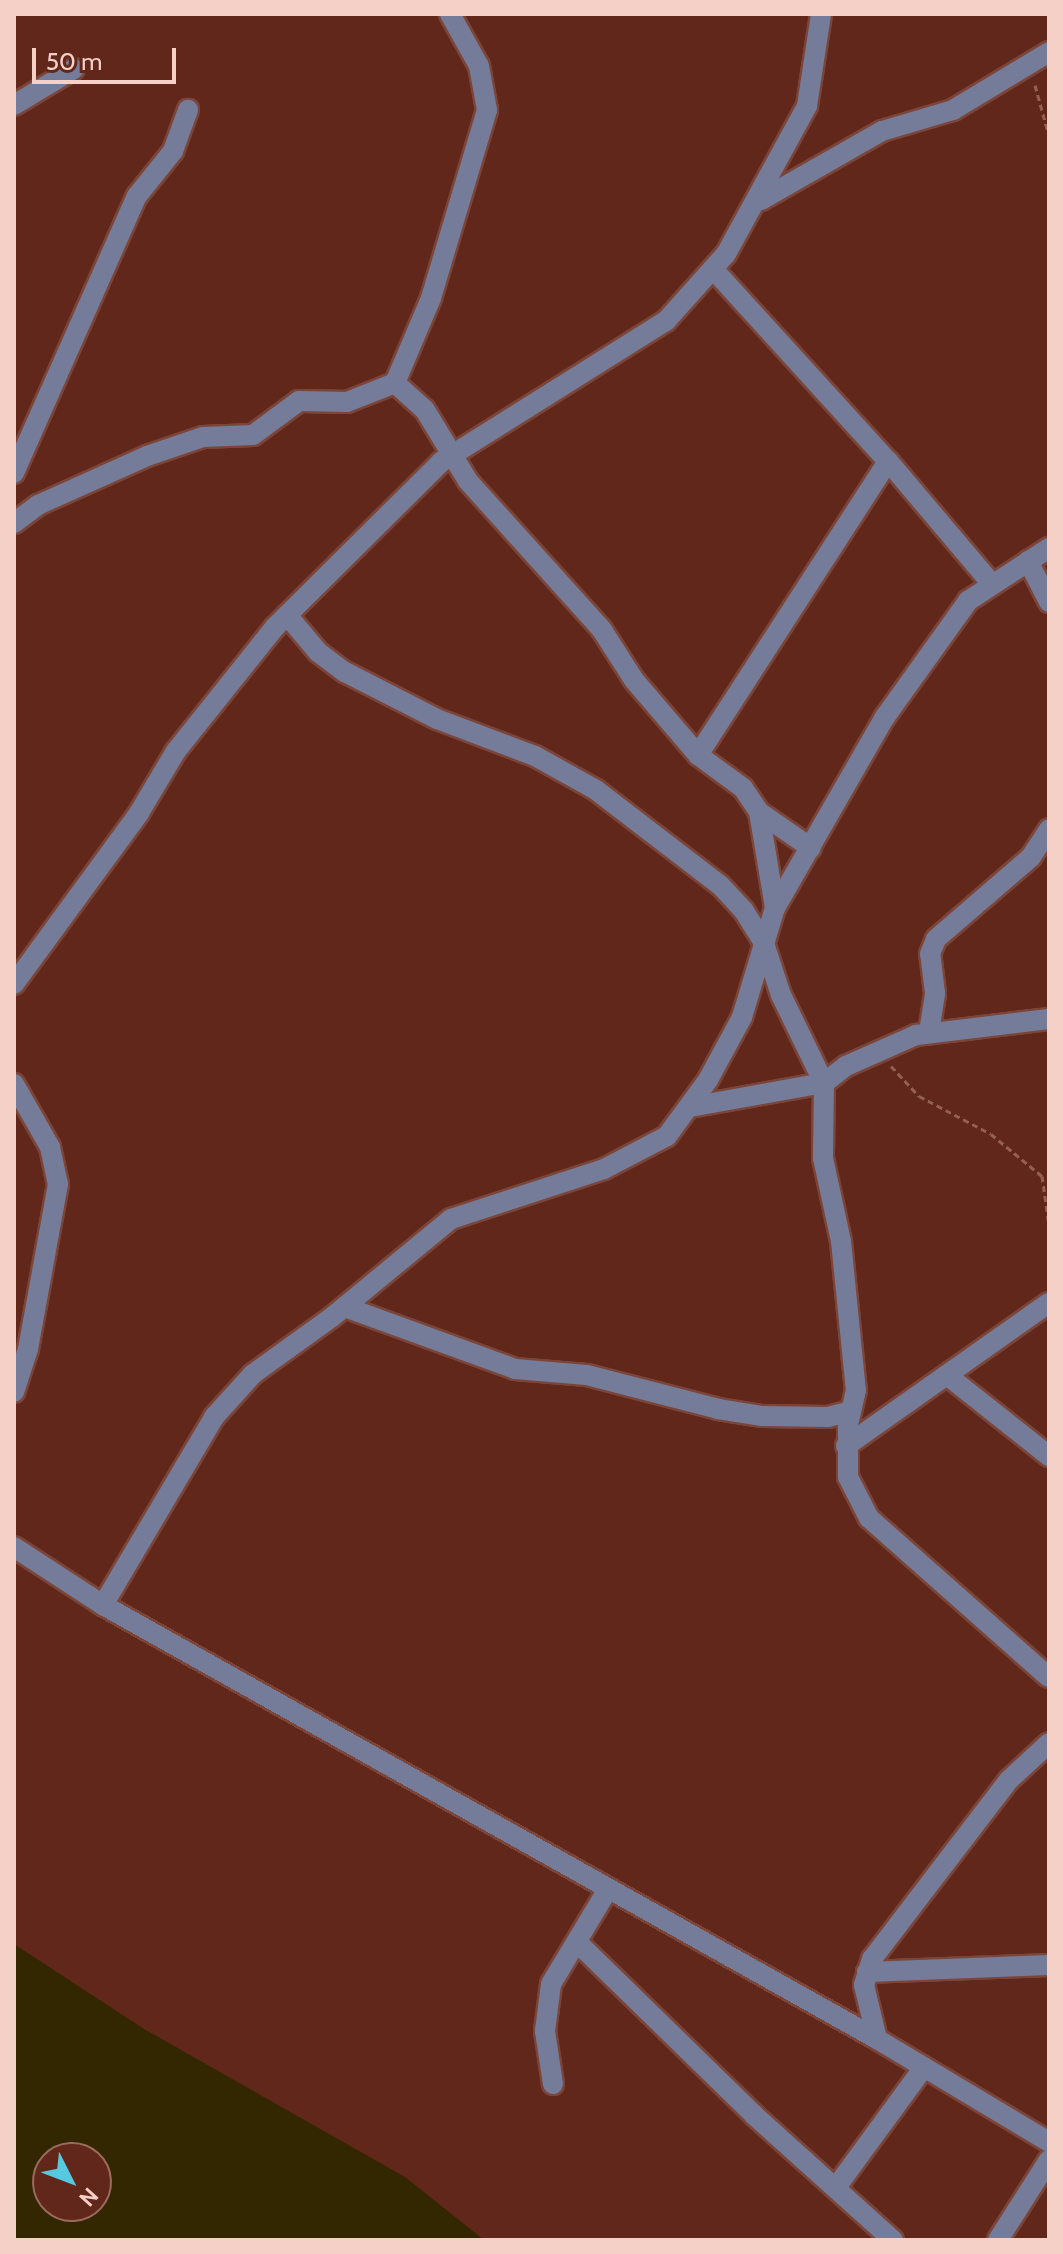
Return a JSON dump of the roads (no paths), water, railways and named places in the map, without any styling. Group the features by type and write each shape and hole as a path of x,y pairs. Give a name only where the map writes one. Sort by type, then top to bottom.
{"street":[{"path":"14,523 38,505 147,456 203,437 253,435 299,401 347,402 395,383 431,298 487,110 479,66 450,14"},
{"path":"14,984 139,813 204,713 287,615 452,453 666,321 713,269 739,237 807,106 821,14"},
{"path":"757,202 869,137 953,110 1042,57"},
{"path":"14,105 74,69"},
{"path":"14,473 137,196 173,151 188,110"},
{"path":"713,269 888,461 992,584"},
{"path":"395,383 425,410 468,481 602,630 634,680 698,755 743,788 759,812 811,848"},
{"path":"698,755 888,461"},
{"path":"103,1605 232,1391 345,1307 451,1219 552,1189 637,1154 667,1136 690,1107 742,1017 775,908 933,643 968,601 1049,548"},
{"path":"1028,561 1049,602"},
{"path":"287,615 318,652 345,672 437,719 535,756 596,790 720,885 764,943 781,995 824,1083 823,1158 846,1284 856,1390 846,1446 848,1477 869,1518 1049,1677"},
{"path":"759,812 775,908"},
{"path":"929,1032 935,993 930,954 936,939 1031,857 1049,829"},
{"path":"690,1107 824,1083 865,1057 929,1032 1049,1019"},
{"path":"14,1084 50,1147 58,1184 28,1349 14,1392"},
{"path":"846,1446 1049,1303"},
{"path":"345,1307 515,1369 587,1375 718,1409 762,1416 828,1417 851,1411"},
{"path":"948,1376 1049,1456"},
{"path":"14,1547 103,1605 877,2039 1049,2142"},
{"path":"877,2039 864,1985 867,1972 1009,1780 1049,1743"},
{"path":"553,2084 545,2031 551,1984 579,1944 608,1889"},
{"path":"579,1944 754,2115 837,2186 893,2240"},
{"path":"867,1972 1049,1965"},
{"path":"837,2186 924,2067"},
{"path":"998,2240 1049,2160"}]}
